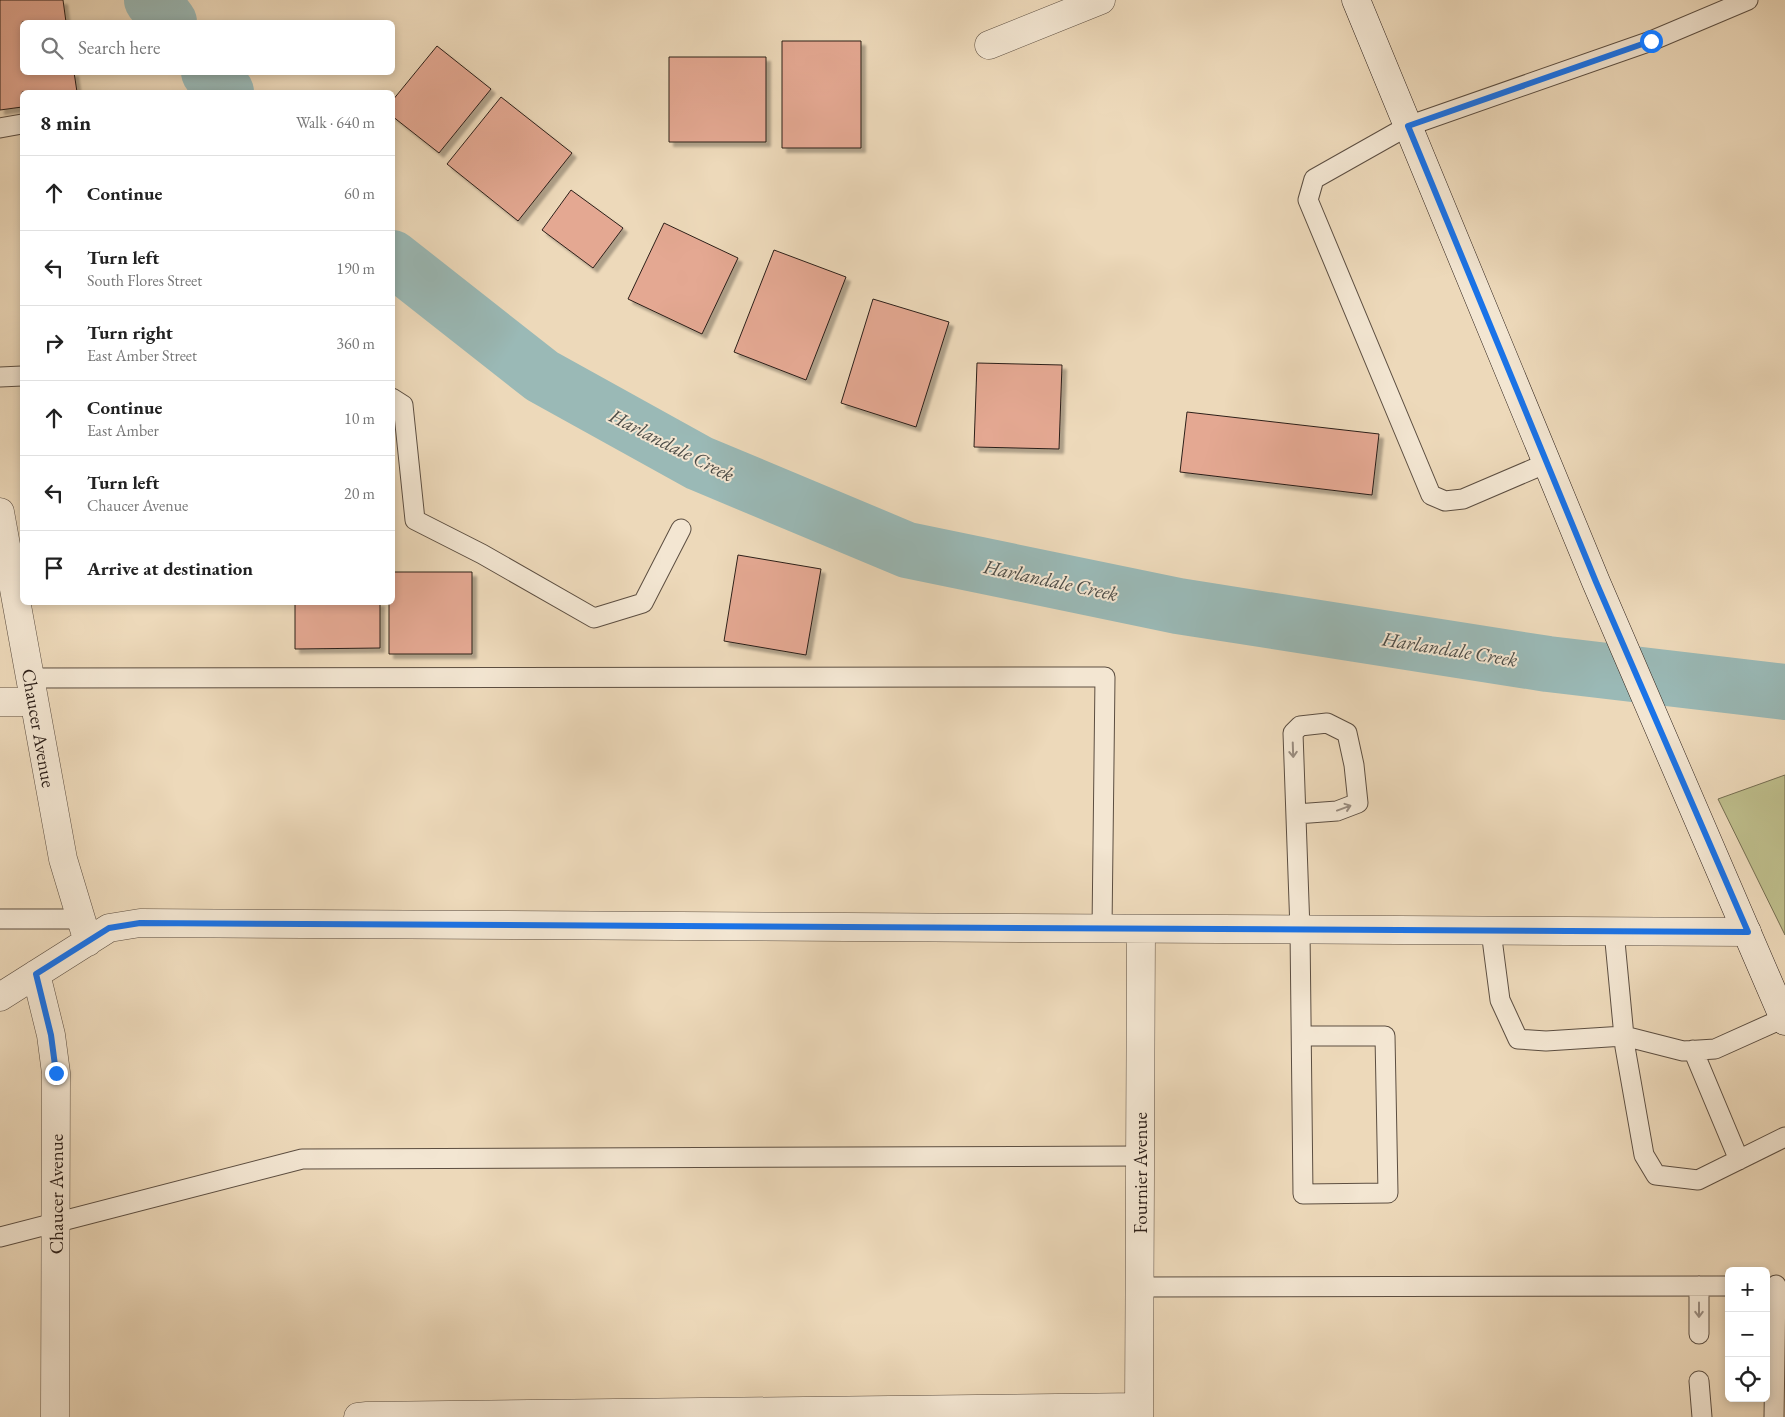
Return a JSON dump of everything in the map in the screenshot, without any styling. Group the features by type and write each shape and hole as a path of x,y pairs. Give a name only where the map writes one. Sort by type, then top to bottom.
{"street":[{"path":"989,45 1101,0"},
{"path":"1356,0 1596,582 1748,932 1784,1020"},
{"name":"Chaucer Avenue","path":"0,512 63,859 84,930"},
{"path":"0,702 32,690"},
{"path":"0,997 36,974 84,930 140,923 1748,932"},
{"name":"Fournier Avenue","path":"1139,1412 1141,929"},
{"name":"Chaucer Avenue","path":"36,974 51,1035 56,1073 55,1417"},
{"path":"358,1417 377,1415 1139,1412"}],"lane":[{"path":"1547,463 1463,499 1445,501 1431,495 1308,200 1314,179 1408,126 1651,41 1748,0"},
{"path":"0,128 20,124"},
{"path":"0,377 20,376"},
{"path":"395,400 403,406 415,520 482,554 594,618 642,603 681,529"},
{"path":"32,690 1105,677 1102,929"},
{"path":"1296,814 1337,811 1358,803 1354,765 1347,732 1327,723 1300,726 1292,732 1300,930 1303,1194 1388,1193 1385,1036 1302,1036"},
{"path":"0,919 84,930"},
{"path":"1491,931 1500,1000 1518,1039 1546,1042 1624,1036 1683,1051 1715,1049 1784,1020"},
{"path":"1614,931 1624,1036 1644,1155 1656,1175 1698,1180 1785,1137"},
{"path":"1693,1050 1739,1160"},
{"path":"0,1236 302,1159 1140,1156"},
{"path":"1774,1417 1776,1285"},
{"path":"1700,1286 1700,1334"},
{"path":"1140,1287 1725,1286"},
{"path":"1699,1381 1702,1417"}],"green space":[{"path":"1785,775 1785,935 1718,799"}],"building":[{"path":"0,0 63,0 66,20 20,20 20,75 74,75 77,90 20,90 20,107 0,110"},
{"path":"782,41 861,41 861,148 782,148"},
{"path":"437,46 491,89 439,153 395,118 395,97"},
{"path":"669,57 766,57 766,142 669,142"},
{"path":"501,97 572,153 518,221 447,164"},
{"path":"571,190 623,228 593,268 542,230"},
{"path":"664,223 738,258 702,334 628,299"},
{"path":"774,250 846,277 806,380 734,352"},
{"path":"873,299 949,322 916,427 841,403"},
{"path":"977,363 1062,365 1059,449 974,447"},
{"path":"1187,412 1379,434 1372,495 1180,472"},
{"path":"738,555 821,569 806,655 724,641"},
{"path":"395,572 472,572 472,654 389,654 389,605 395,605"},
{"path":"295,605 380,605 380,648 295,649"}],"waterway":[{"name":"Harlandale Creek","path":"152,0 167,20"},
{"name":"Harlandale Creek","path":"212,75 224,90"},
{"name":"Harlandale Creek","path":"395,260 542,376 699,463 907,550 1178,606 1548,664 1785,692"}],"route":[{"path":"56,1073 51,1035 36,974 109,928 140,923 1748,932 1596,582 1408,126 1651,41"}]}
